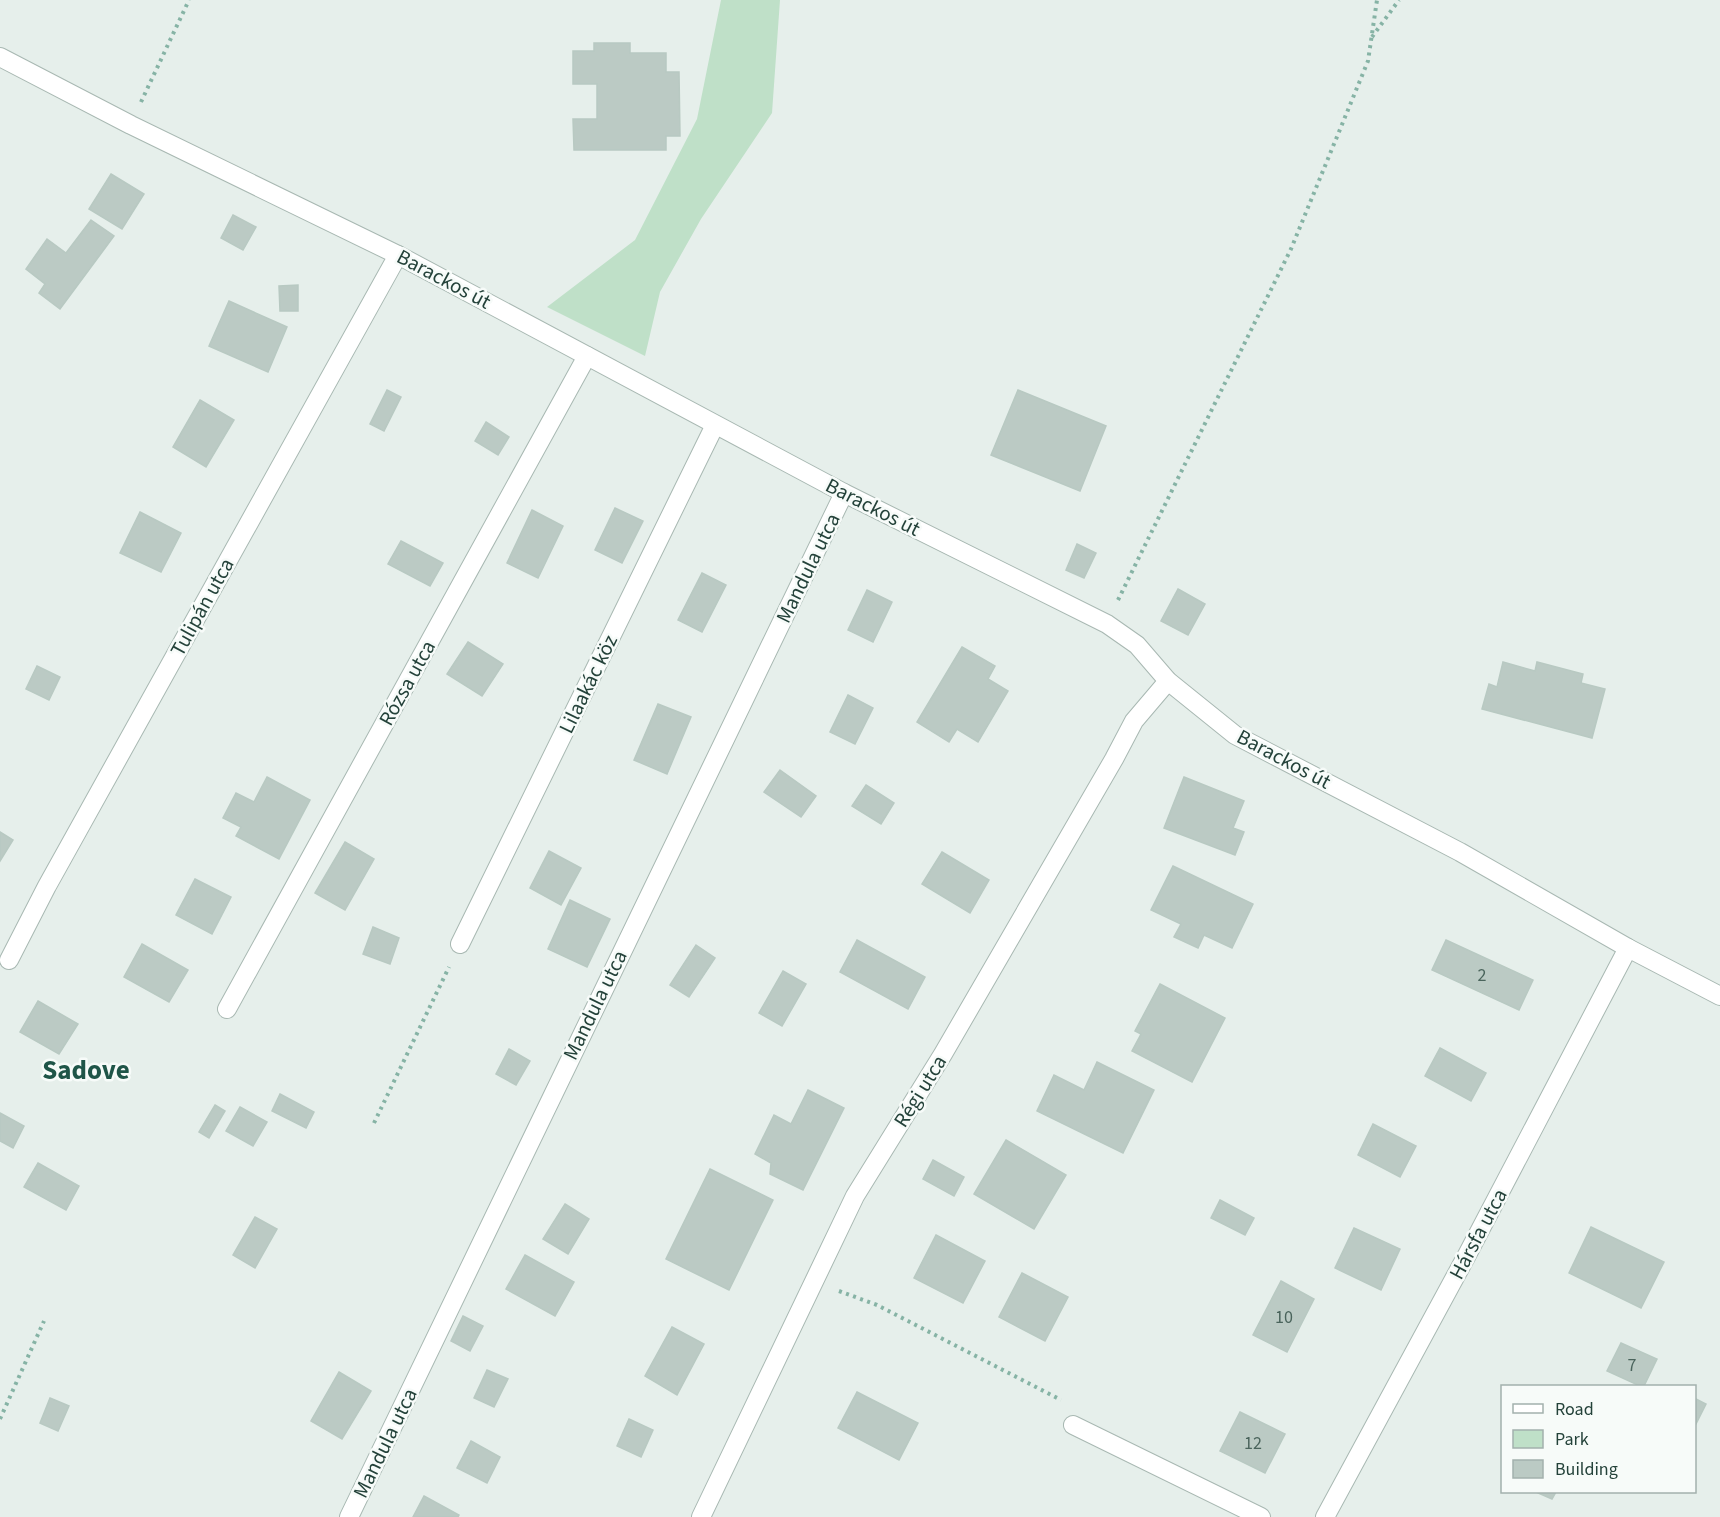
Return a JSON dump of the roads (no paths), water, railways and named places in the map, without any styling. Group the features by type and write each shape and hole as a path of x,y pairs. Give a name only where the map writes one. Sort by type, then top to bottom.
{"street":[{"name":"Barackos út","path":"0,57 398,255 844,494 1107,624 1137,645 1168,681 1235,735 1460,852 1628,948 1720,996"},
{"name":"Tulipán utca","path":"9,960 53,875 398,255"},
{"name":"Rózsa utca","path":"227,1009 587,356"},
{"name":"Lilaakác köz","path":"460,944 715,425"},
{"name":"Mandula utca","path":"349,1517 844,494"},
{"name":"Régi utca","path":"701,1517 855,1196 944,1054 1134,721 1168,681"},
{"name":"Hársfa utca","path":"1325,1517 1461,1266 1628,948"},
{"path":"1073,1425 1261,1517"}],"district":[{"name":"Sadove","path":"86,1070"}]}
